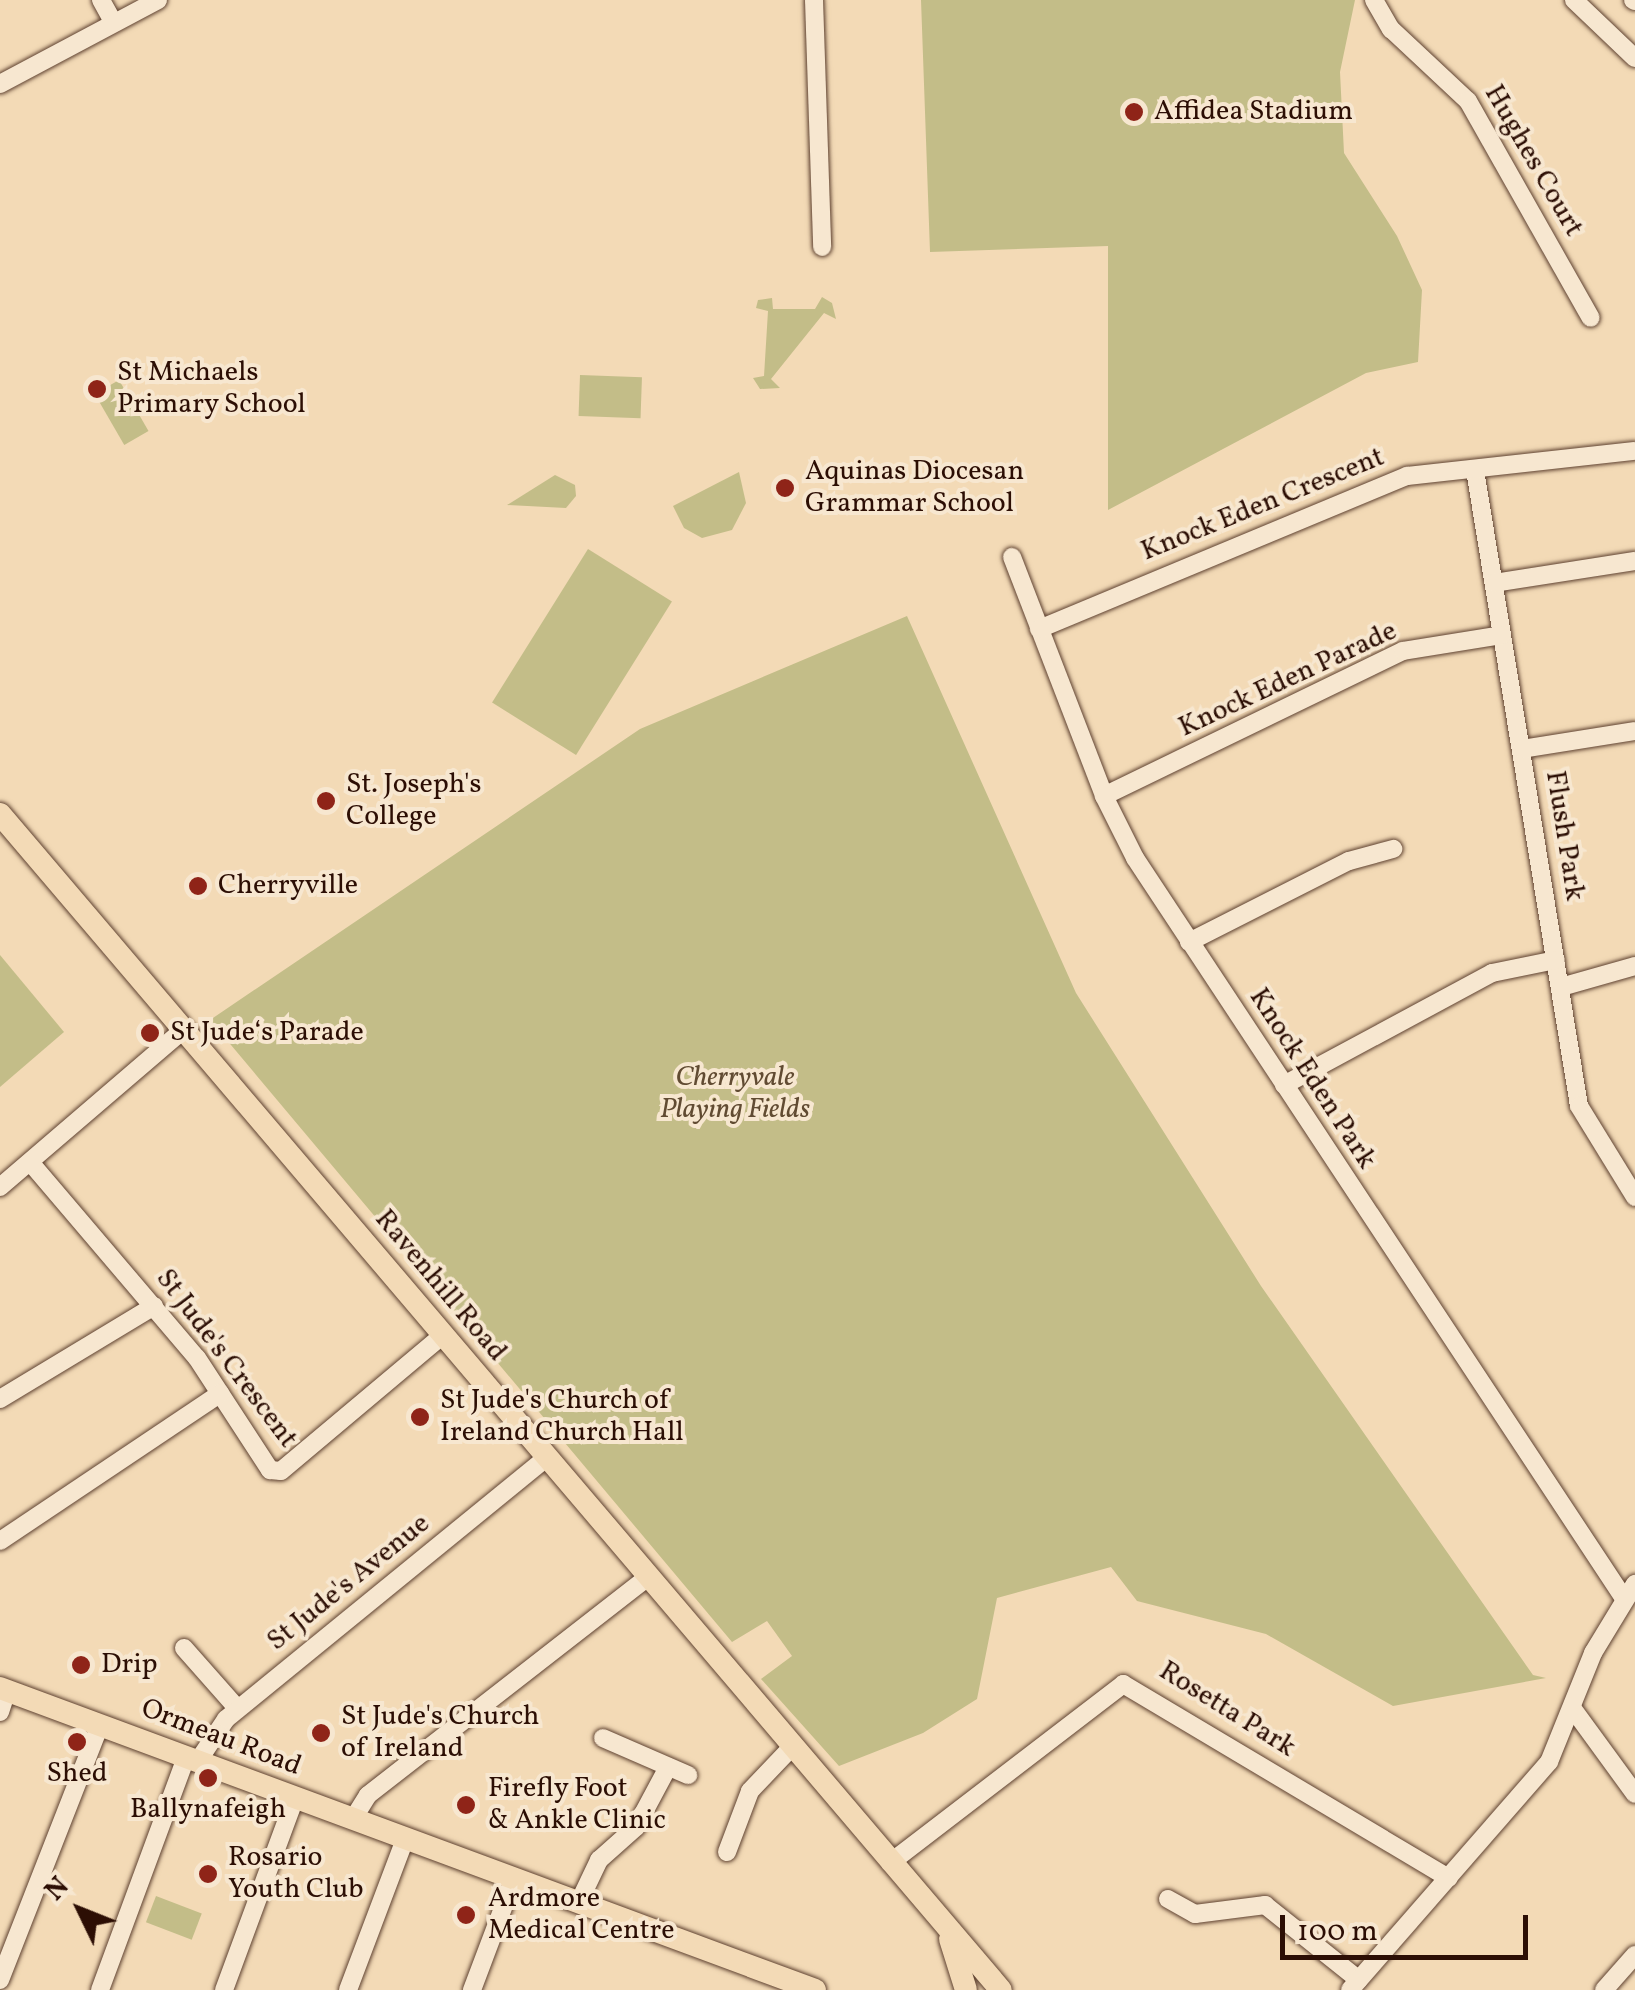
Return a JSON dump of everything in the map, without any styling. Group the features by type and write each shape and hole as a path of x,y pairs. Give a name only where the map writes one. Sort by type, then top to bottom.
{"main road":[{"name":"Ravenhill Road","path":"0,814 949,1935 1001,1990"},
{"name":"Ormeau Road","path":"2,1697 100,1725 815,1990"},
{"name":"Ravenhill Road","path":"949,1935 966,1990"}],"street":[{"path":"101,0 113,22"},
{"path":"0,84 158,0"},
{"path":"814,0 822,247"},
{"name":"Hughes Court","path":"1374,0 1391,29 1468,101 1591,318"},
{"path":"1574,0 1631,45"},
{"name":"Knock Eden Crescent","path":"1039,628 1386,482 1635,452"},
{"name":"Flush Park","path":"1475,470 1580,1106 1635,1197"},
{"name":"Knock Eden Park","path":"1012,557 1104,796 1188,942 1630,1592"},
{"path":"1494,583 1635,561"},
{"name":"Knock Eden Parade","path":"1104,796 1403,652 1502,635"},
{"path":"1522,749 1635,730"},
{"path":"1188,942 1349,861 1393,848"},
{"path":"1284,1084 1492,973 1556,960"},
{"path":"1561,986 1635,966"},
{"path":"0,1187 183,1030"},
{"name":"St Jude's Crescent","path":"30,1162 154,1306 220,1394 264,1464 282,1471 443,1335"},
{"path":"0,1399 154,1306"},
{"path":"0,1541 220,1394"},
{"name":"St Jude's Avenue","path":"100,1990 192,1759 213,1731 546,1457"},
{"path":"353,1819 368,1795 648,1577"},
{"path":"1168,1899 1195,1914 1265,1904 1355,1985 1549,1762 1592,1653 1630,1592"},
{"path":"184,1648 238,1708"},
{"name":"Rosetta Park","path":"890,1864 1122,1684 1449,1878"},
{"path":"1573,1708 1635,1794"},
{"path":"0,1980 100,1725"},
{"path":"602,1738 688,1775"},
{"path":"727,1852 750,1791 791,1748"},
{"path":"579,1902 599,1860 636,1828 668,1766"},
{"path":"224,1990 295,1798"},
{"path":"348,1990 404,1839"},
{"path":"472,1990 514,1878"},
{"path":"1604,1990 1635,1955"}],"green space":[{"name":"Affidea Stadium","path":"921,0 1355,0 1340,72 1344,153 1397,236 1422,290 1418,362 1366,373 1108,510 1108,246 930,252"},
{"path":"822,297 832,303 836,319 824,313 771,379 780,388 760,389 753,378 764,376 768,311 756,308 758,300 772,298 773,309 815,309"},
{"path":"580,375 642,377 641,418 579,416"},
{"path":"119,380 148,431 124,445 95,394"},
{"path":"739,472 746,503 732,530 702,538 684,528 673,506"},
{"path":"555,475 575,485 576,496 566,508 507,505"},
{"path":"588,549 672,601 576,755 492,702"},
{"name":"Cherryvale Playing Fields","path":"907,616 1076,993 1261,1286 1533,1675 1546,1678 1393,1706 1266,1634 1137,1601 1111,1567 997,1598 977,1699 923,1733 839,1766 761,1679 792,1656 767,1621 732,1642 210,1020 640,729"},
{"path":"0,955 64,1032 0,1087"},
{"path":"156,1896 202,1914 192,1940 146,1922"}],"place":[{"name":"Affidea Stadium","path":"1134,112"},
{"name":"St Michaels Primary School","path":"97,389"},
{"name":"Aquinas Diocesan Grammar School","path":"785,488"},
{"name":"St. Joseph's College","path":"326,801"},
{"name":"Cherryville","path":"198,886"},
{"name":"St Jude‘s Parade","path":"150,1033"},
{"name":"St Jude's Church of Ireland Church Hall","path":"420,1417"},
{"name":"Drip","path":"81,1665"},
{"name":"St Jude's Church of Ireland","path":"321,1733"},
{"name":"Shed","path":"77,1742"},
{"name":"Ballynafeigh","path":"208,1778"},
{"name":"Firefly Foot & Ankle Clinic","path":"466,1805"},
{"name":"Rosario Youth Club","path":"208,1874"},
{"name":"Ardmore Medical Centre","path":"466,1915"}]}
